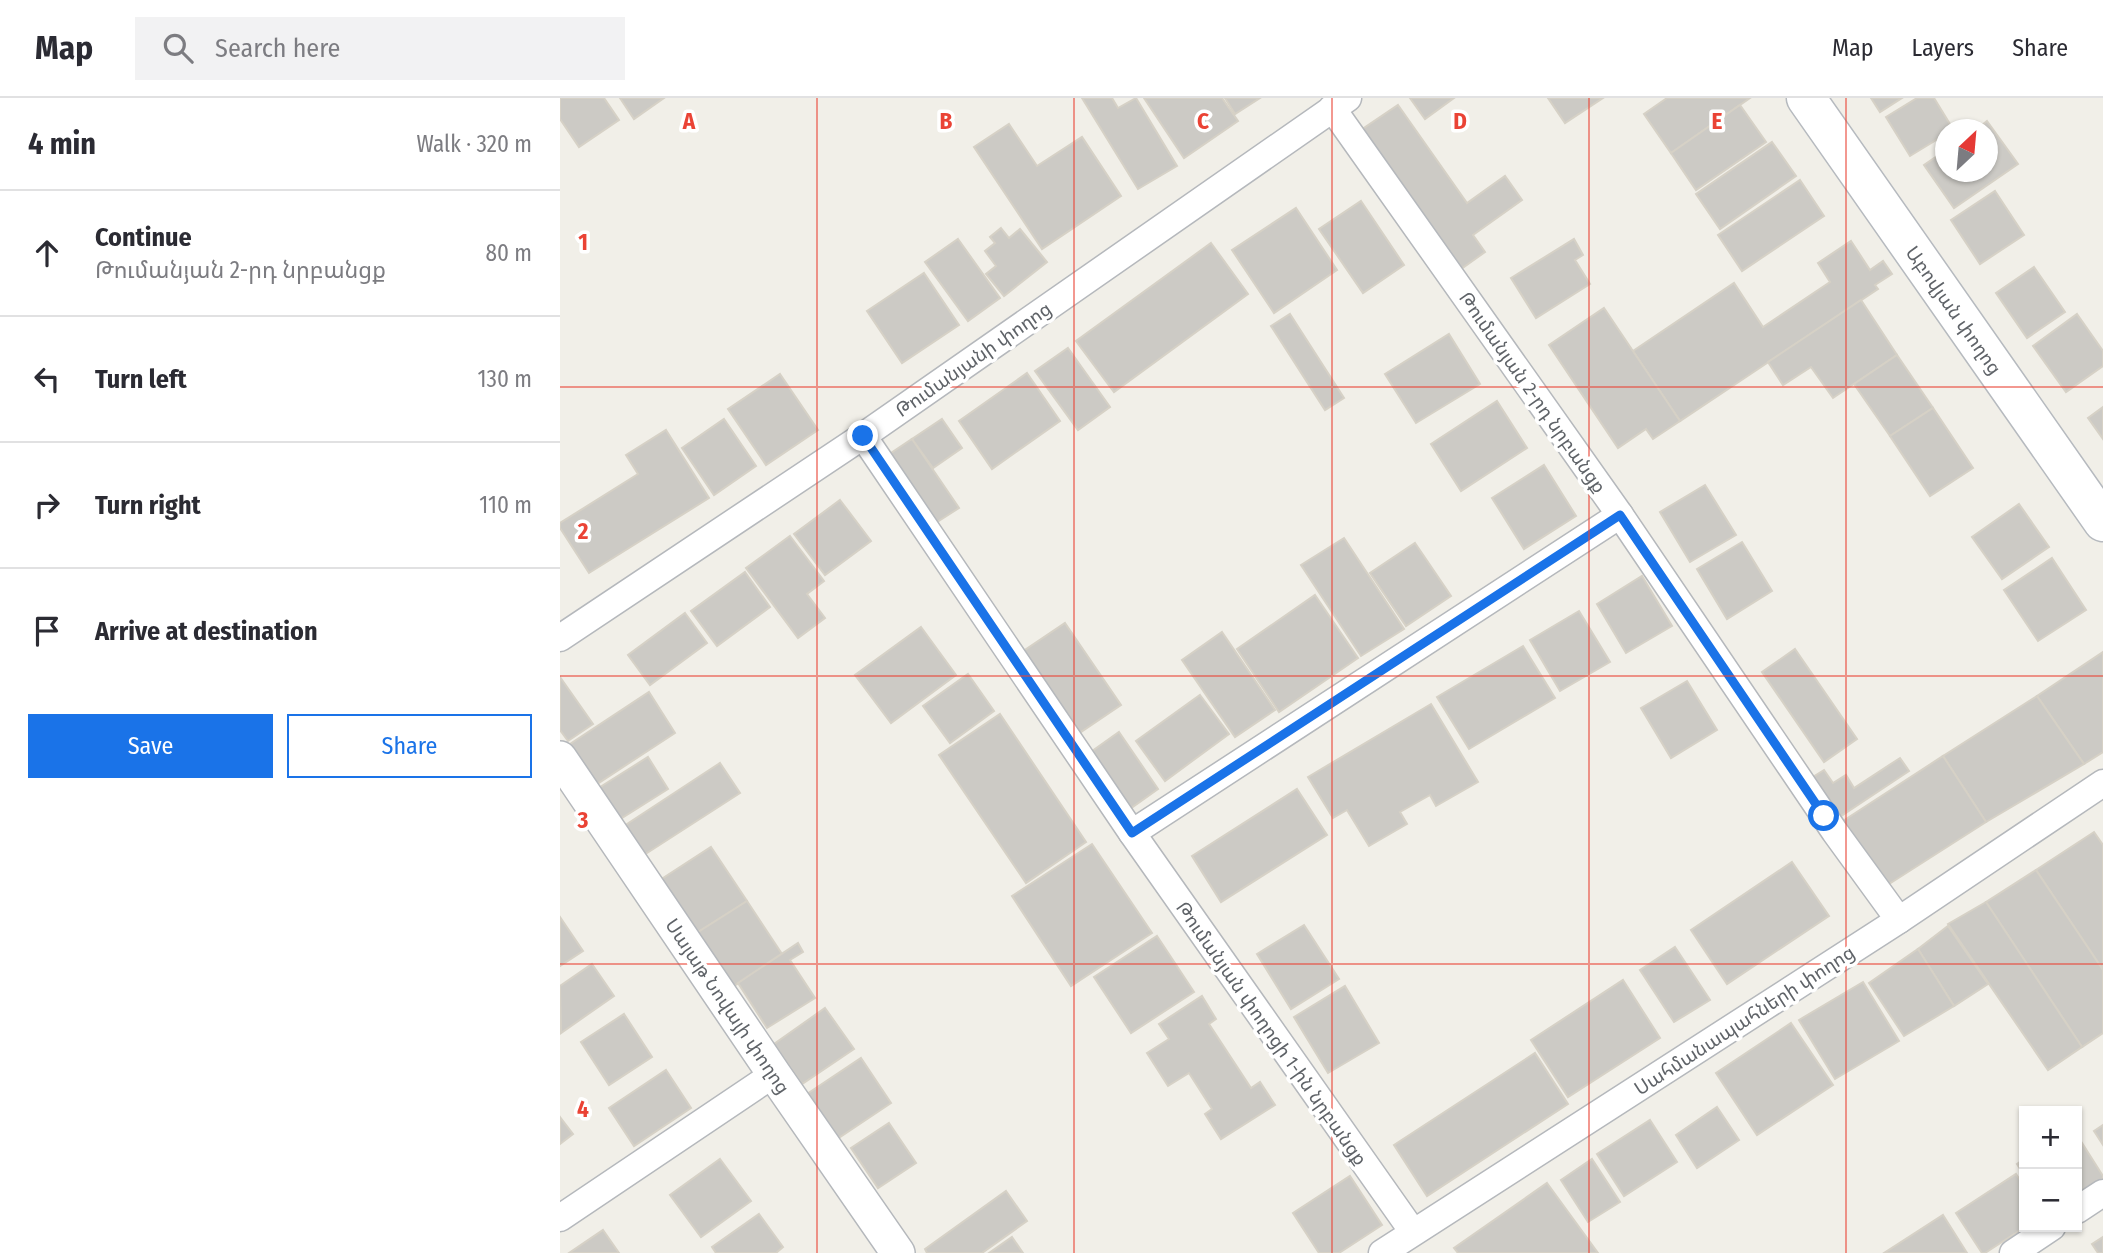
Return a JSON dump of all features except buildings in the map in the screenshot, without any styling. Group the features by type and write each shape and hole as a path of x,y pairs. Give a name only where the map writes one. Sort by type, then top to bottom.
{"main road":[{"name":"Աբովյան փողոց","path":"1806,98 2103,522"}],"street":[{"name":"Թումանյանի փողոց","path":"560,638 863,436 1340,103"},
{"name":"Թումանյան 2-րդ նրբանցք","path":"1340,103 1824,816 1899,920"},
{"name":"Թումանյան փողոցի 1-ին նրբանցք","path":"863,436 1132,833 1413,1232"},
{"path":"1132,833 1620,515"},
{"name":"Սայաթ Նովայի փողոց","path":"560,758 898,1253"},
{"name":"Սահմանապահների փողոց","path":"1382,1253 1899,920 2103,783"},
{"path":"560,1219 774,1074"},
{"path":"2082,1207 2103,1193"},
{"path":"2013,1253 2044,1232"}],"route":[{"path":"863,436 1132,833 1620,515 1824,816"}]}
